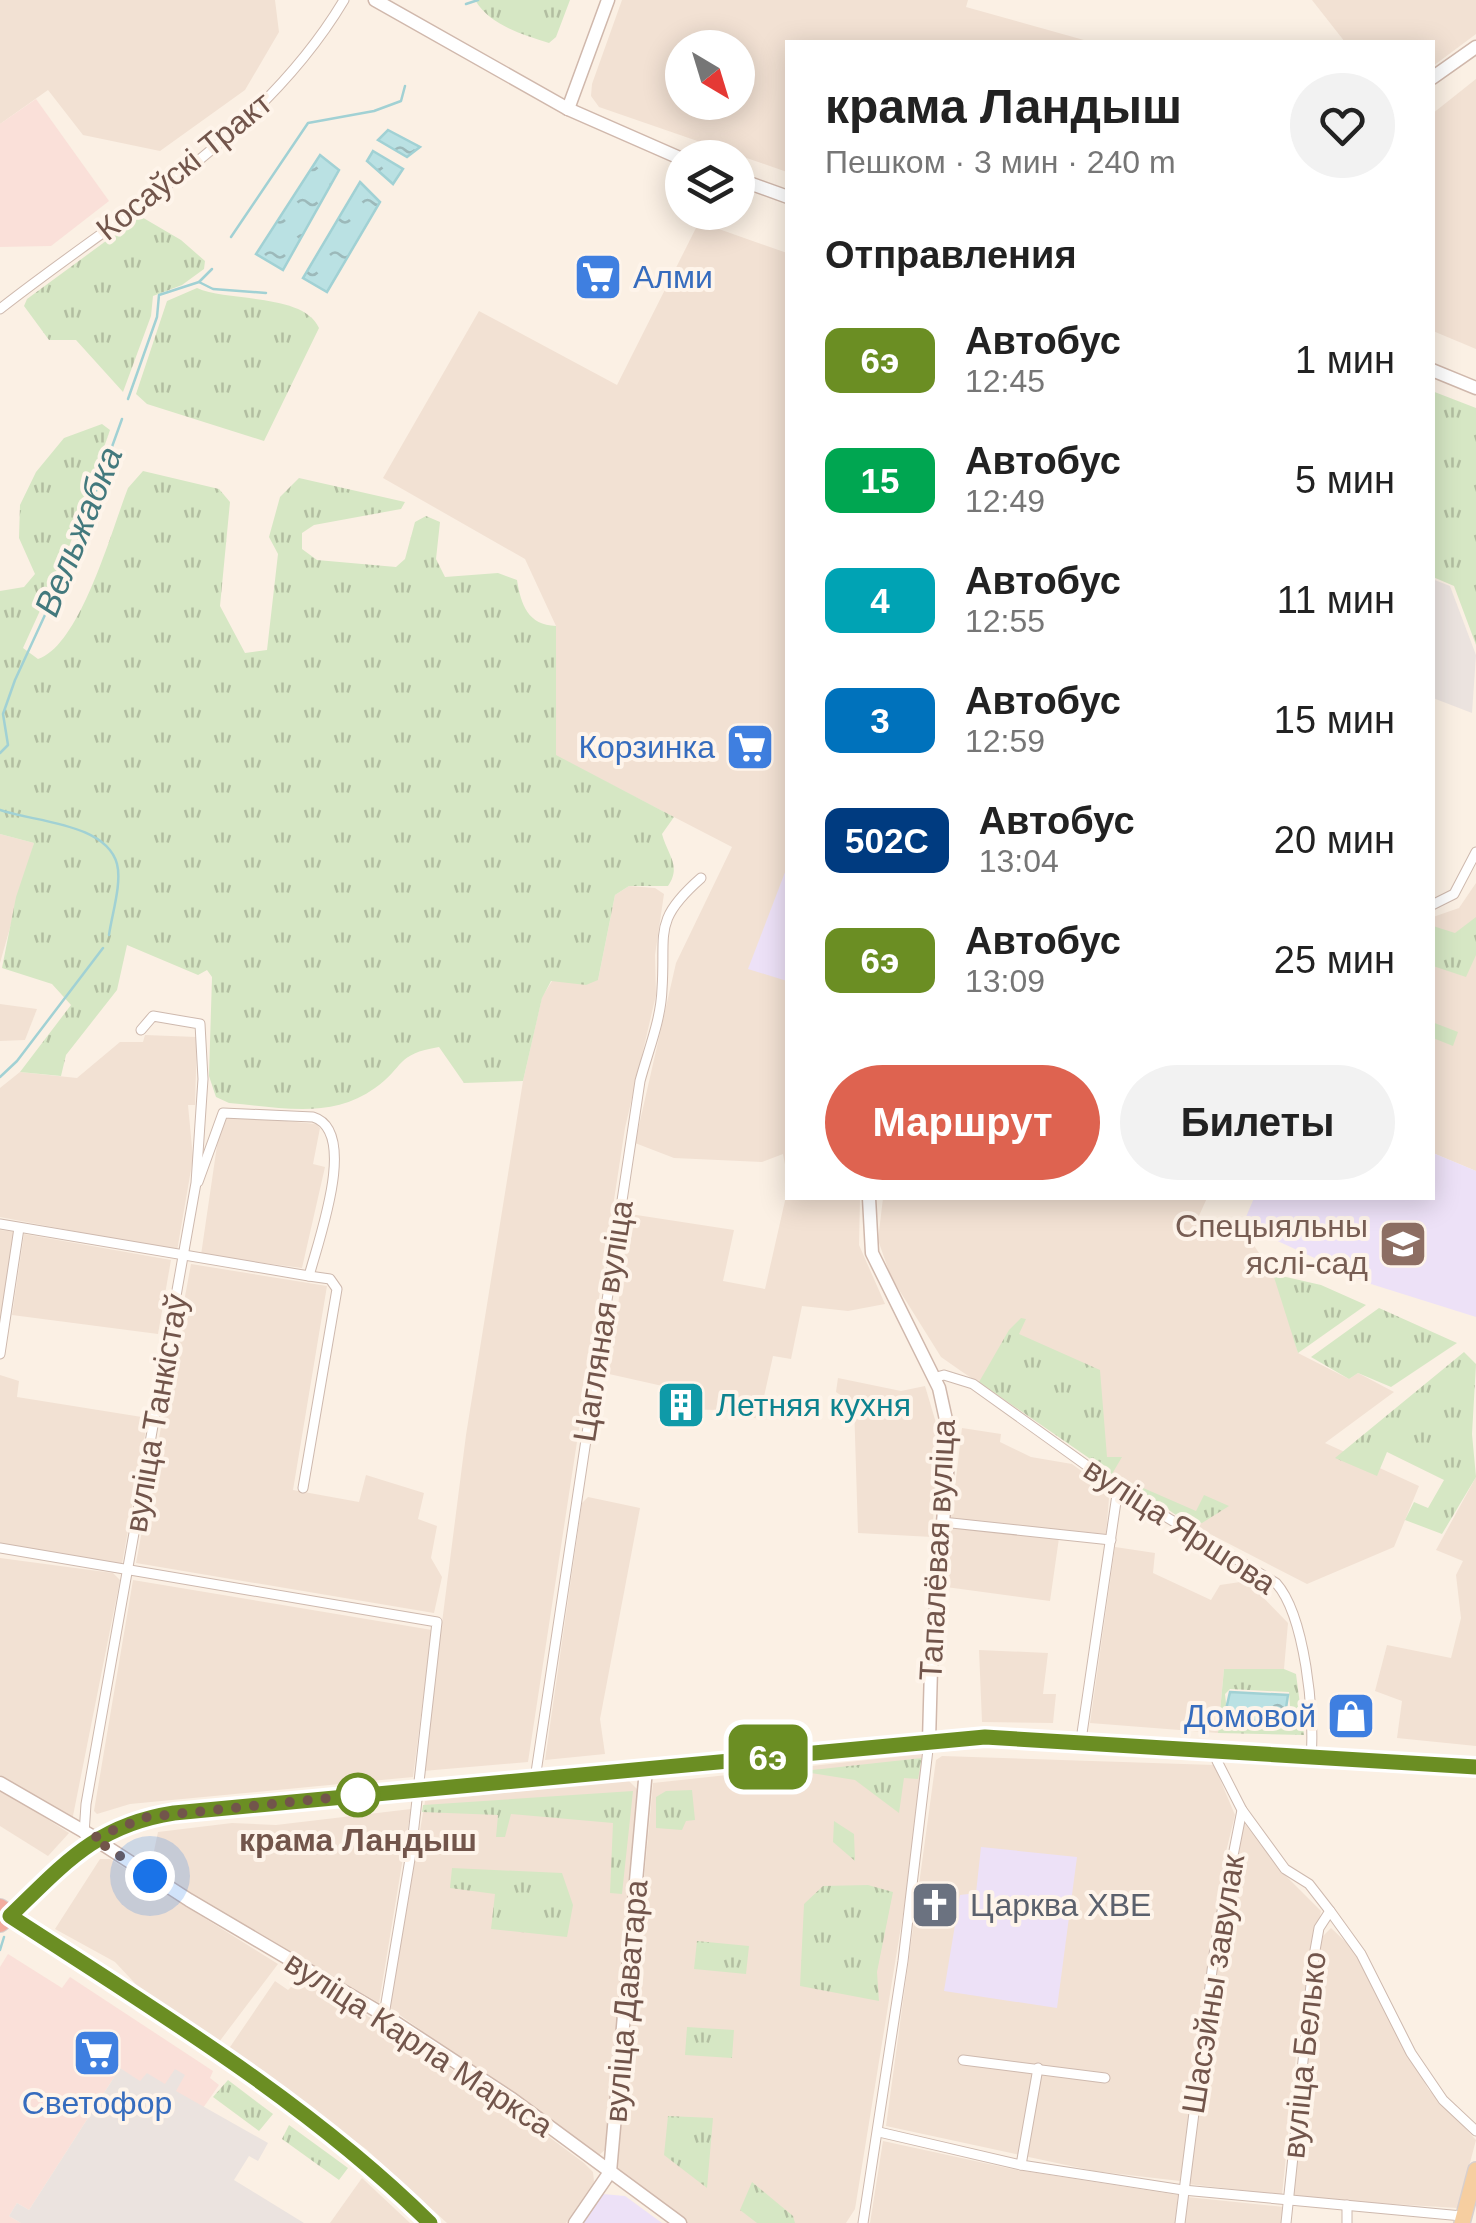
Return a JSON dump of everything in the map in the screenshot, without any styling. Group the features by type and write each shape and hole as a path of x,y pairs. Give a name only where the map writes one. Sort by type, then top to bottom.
{"main road":[{"path":"375,0 568,110 665,152"},
{"path":"568,110 608,0"},
{"path":"1435,76 1476,47"},
{"path":"755,185 785,196"},
{"path":"1435,371 1476,388"},
{"name":"Тапалёвая вуліца","path":"869,1200 872,1253 944,1403 950,1438 930,1740"},
{"path":"430,2223 362,2161 308,2120 3,1916 89,1836 174,1813 1002,1736 1476,1767"},
{"name":"вуліца Даватара","path":"575,2223 610,2172 646,1769"},
{"path":"0,1783 89,1836"},
{"name":"вуліца Карла Маркса","path":"89,1836 384,2014 512,2099 680,2223"},
{"path":"1462,2220 1476,2170"}],"street":[{"name":"Косаўскі Тракт","path":"0,309 242,126 288,81 344,0"},
{"path":"1435,904 1454,894 1476,852"},
{"name":"Цагляная вуліца","path":"534,1778 640,1080 662,990 662,927 680,896 701,878"},
{"name":"вуліца Танкістаў","path":"89,1836 86,1804 196,1183 204,1050 200,1024 153,1016 140,1030"},
{"name":"вуліца Танкістаў","path":"183,1257 310,1276 335,1167 334,1133 326,1123 313,1117 223,1113 196,1183"},
{"path":"0,1224 183,1257"},
{"path":"0,1354 19,1228"},
{"path":"303,1488 337,1289 330,1279 310,1276"},
{"name":"вуліца Яршова","path":"933,1378 944,1376 973,1384 1118,1488 1283,1591 1298,1636 1310,1711 1311,1758"},
{"path":"1080,1740 1118,1488"},
{"path":"942,1522 1111,1540"},
{"name":"вуліца Танкістаў","path":"0,1548 437,1622 417,1790"},
{"path":"863,2223 879,2132 930,1740"},
{"name":"Шасэйны завулак","path":"1180,2223 1218,1929 1242,1810 1221,1770 1217,1750"},
{"path":"384,2014 396,1960 417,1790"},
{"path":"1242,1810 1285,1870 1309,1884 1330,1911 1361,1954 1442,2100 1476,2131"},
{"name":"вуліца Белько","path":"1286,2223 1311,1973 1319,1928 1330,1911"},
{"path":"963,2060 1105,2078"},
{"path":"1022,2165 1038,2068"},
{"path":"879,2132 1022,2165 1183,2190 1462,2220"},
{"path":"1347,2205 1347,2223"}],"shaded area":[{"path":"0,0 275,0 279,32 245,90 160,151 83,135 48,90 0,124"},
{"path":"622,0 968,0 966,7 1084,40 785,40 785,171 755,161 755,140 694,140 599,107 591,96 592,84"},
{"path":"1312,0 1476,0 1476,34 1435,65 1435,40 1343,40"},
{"path":"1476,79 1476,349 1435,332 1435,112"},
{"path":"36,99 109,201 51,246 0,247 0,124"},
{"path":"695,230 722,230 785,252 785,1164 783,1154 762,1162 674,1158 635,1143 676,963 732,847 556,756 556,626 525,559 383,478 479,311 617,385"},
{"path":"1435,580 1450,586 1476,655 1472,713 1435,699"},
{"path":"0,834 34,843 0,963"},
{"path":"785,872 785,980 748,969"},
{"path":"1476,883 1476,1171 1435,1154 1435,916 1459,908"},
{"path":"629,886 655,888 664,894 655,955 656,995 625,1128 528,1762 423,1771 466,1435 523,1081 542,997 552,981 598,980 615,895"},
{"path":"0,1004 37,1009 25,1040 0,1041"},
{"path":"145,1035 197,1037 195,1105 188,1105 193,1158 177,1251 0,1217 0,1088 20,1072 77,1078 120,1042 143,1042"},
{"path":"227,1115 316,1124 320,1128 313,1164 325,1167 302,1268 201,1255 220,1125"},
{"name":"Спецыяльны яслі-сад","path":"1435,1154 1476,1171 1476,1317 1371,1284 1258,1232 1246,1217 1253,1200 1435,1200"},
{"path":"785,1200 860,1200 859,1245 885,1304 848,1311 802,1306 791,1359 773,1356 759,1419 719,1410 664,1409 667,1387 609,1374 630,1214 734,1230 723,1281 765,1289"},
{"path":"883,1200 1206,1200 1198,1218 1251,1241 1281,1286 1298,1353 1349,1379 1358,1373 1394,1392 1325,1443 1419,1486 1394,1547 1307,1584 1185,1521 941,1357 891,1277 878,1240"},
{"path":"0,1230 15,1232 0,1336"},
{"path":"24,1234 171,1260 158,1334 12,1315"},
{"path":"191,1264 327,1286 293,1490 359,1502 366,1475 424,1493 418,1519 437,1526 431,1558 442,1577 434,1613 136,1563"},
{"path":"0,1375 19,1381 17,1397 148,1418 122,1564 0,1544"},
{"path":"838,1378 901,1391 925,1386 939,1433 932,1537 858,1533 854,1404 836,1392"},
{"path":"962,1428 1001,1434 1000,1442 1031,1457 1072,1464 1102,1486 1109,1498 1106,1534 951,1520"},
{"path":"1476,1477 1476,1746 1397,1738 1402,1701 1375,1691 1387,1645 1451,1658 1461,1618 1456,1575 1463,1561 1436,1550"},
{"path":"588,1497 640,1508 600,1719 605,1754 545,1760 582,1503"},
{"path":"951,1527 1059,1538 1050,1601 946,1587"},
{"path":"1115,1547 1155,1553 1153,1573 1211,1600 1220,1585 1247,1581 1288,1623 1284,1669 1224,1669 1218,1733 1090,1723"},
{"path":"0,1558 113,1573 120,1580 72,1821 0,1775"},
{"path":"133,1580 432,1630 413,1777 130,1804 97,1814 94,1811"},
{"path":"979,1650 1048,1653 1043,1694 1056,1694 1053,1723 982,1722"},
{"path":"923,1754 910,1871 855,2209 846,2223 686,2223 617,2170 653,1783"},
{"path":"942,1756 1214,1765 1235,1815 1224,1860 1180,2181 1094,2171 886,2126 936,1760"},
{"path":"628,1780 639,1791 607,2148 597,2157 390,2008 425,1801"},
{"path":"0,1789 69,1833 48,1856 0,1826"},
{"path":"411,1809 379,2003 150,1870 158,1832 232,1823 276,1825"},
{"path":"1242,1820 1279,1869 1321,1911 1300,2017 1282,2195 1188,2184 1228,1888"},
{"path":"981,1847 1077,1857 1057,2008 944,1991 960,1895 976,1893"},
{"path":"100,1859 110,1859 278,1964 219,2042 145,1994 115,1962 55,1929"},
{"path":"1331,1928 1353,1949 1428,2089 1476,2140 1458,2208 1293,2198 1318,1958 1323,1936"},
{"path":"8,1954 62,1988 70,1977 213,2071 210,2078 219,2085 203,2108 192,2102 183,2117 120,2068 29,2210 17,2203 9,2216 21,2223 0,2223 0,1967"},
{"path":"303,1975 497,2098 584,2163 593,2172 594,2182 566,2223 447,2223 366,2149 228,2050 275,1981 288,1990"},
{"path":"120,2068 140,2081 147,2073 165,2084 175,2069 185,2075 176,2091 268,2143 258,2161 249,2156 234,2180 304,2223 21,2223 9,2216 17,2203 29,2210"},
{"path":"883,2141 1012,2169 1178,2195 1175,2223 870,2223"},
{"path":"362,2178 410,2223 330,2223"},
{"path":"603,2194 625,2196 662,2223 583,2223"},
{"path":"1187,2197 1284,2207 1283,2223 1184,2223"}],"green space":[{"path":"475,0 570,0 556,37 549,43 498,23"},
{"path":"140,216 181,240 205,261 204,269 182,285 153,296 151,316 123,392 76,340 49,340 24,306 27,299"},
{"path":"197,288 298,309 319,328 264,441 147,404 136,394 167,301"},
{"path":"1435,392 1476,408 1476,645 1454,586 1435,578"},
{"path":"102,424 110,430 69,547 23,648 38,659 53,650 68,633 81,610 128,488 143,471 219,489 230,502 220,606 245,653 267,650 278,554 269,537 280,497 299,478 405,502 401,509 314,525 302,533 302,549 317,560 396,567 405,559 415,522 426,516 440,522 436,559 445,577 498,573 517,580 532,618 556,626 556,755 674,817 662,834 674,872 668,886 629,886 615,895 598,980 586,985 551,981 542,998 523,1081 464,1083 439,1047 415,1053 375,1088 341,1104 305,1109 229,1103 216,1097 209,1076 212,977 207,970 198,975 127,945 117,990 66,1055 61,1076 20,1072 71,1005 52,984 2,968 16,897 34,843 0,834 0,591 24,587 35,574 19,538 20,505 36,472 64,438"},
{"path":"1476,917 1476,955 1466,977 1435,967 1435,927 1455,933"},
{"path":"1435,1023 1458,1032 1453,1046 1435,1039"},
{"path":"1273,1274 1321,1285 1366,1305 1298,1353"},
{"path":"1379,1308 1457,1343 1391,1387 1358,1373 1349,1379 1311,1357"},
{"path":"1021,1318 1026,1319 1019,1334 1100,1370 1107,1457 1122,1457 1112,1474 979,1382 1009,1330"},
{"path":"1464,1352 1476,1364 1472,1434 1476,1477 1442,1534 1405,1520 1414,1502 1428,1508 1444,1480 1387,1452 1377,1476 1335,1458"},
{"path":"1125,1480 1196,1511 1204,1495 1229,1506 1202,1523 1185,1521"},
{"path":"1224,1669 1284,1669 1296,1674 1304,1735 1218,1733","holes":["1230,1689 1289,1692 1291,1721 1280,1725 1228,1721 1225,1694"]},
{"path":"922,1758 918,1779 904,1778 899,1813 855,1780 811,1773 758,1776"},
{"path":"692,1790 695,1820 686,1821 682,1830 656,1828 656,1797 666,1791"},
{"path":"633,1791 622,1894 610,1893 613,1823 511,1814 505,1837 496,1837 498,1815 422,1812 423,1805"},
{"path":"834,1821 854,1834 855,1861 833,1842"},
{"path":"452,1868 562,1873 573,1905 567,1937 491,1929 495,1894 450,1888"},
{"path":"868,1885 893,1892 877,1972 879,2001 800,1986 804,1904 823,1886"},
{"path":"697,1941 749,1946 746,1974 694,1969"},
{"path":"687,2027 734,2030 732,2058 685,2055"},
{"path":"228,2080 273,2114 259,2131 213,2097"},
{"path":"668,2116 713,2118 707,2188 664,2155"},
{"path":"289,2125 348,2168 339,2180 282,2139"},
{"path":"752,2182 793,2216 795,2223 757,2223 740,2210"}],"water":[{"path":"388,130 420,147 407,157 378,140"},
{"path":"373,151 403,169 393,184 367,161"},
{"path":"320,155 339,170 283,270 256,254"},
{"path":"360,182 380,202 327,292 303,278"},
{"path":"1230,1692 1288,1695 1284,1721 1229,1720 1225,1714"}],"waterway":[{"name":"Вельжабка","path":"466,4 478,0"},
{"name":"Вельжабка","path":"231,237 308,123 374,111 401,101 405,86"},
{"name":"Вельжабка","path":"128,399 157,317 159,295 199,282 212,269"},
{"path":"199,282 213,289 266,293"},
{"name":"Вельжабка","path":"0,753 8,745 3,714 15,680 74,552 122,419"},
{"name":"Вельжабка","path":"0,810 84,832 110,850 117,864 118,880 109,935"},
{"name":"Вельжабка","path":"0,1077 17,1061 103,948"},
{"name":"Вельжабка","path":"0,1950 4,1937"}],"bus line":[{"name":"6э","path":"430,2223 362,2161 294,2110 10,1916 93,1838 126,1823 174,1813 985,1737 1476,1767"}],"place":[{"name":"Алми","path":"598,277"},
{"name":"Корзинка","path":"750,747"},
{"name":"Спецыяльны яслі-сад","path":"1403,1244"},
{"name":"Летняя кухня","path":"681,1405"},
{"name":"Домовой","path":"1351,1716"},
{"name":"крама Ландыш","path":"358,1795"},
{"name":"Царква ХВЕ","path":"935,1905"},
{"name":"Светофор","path":"97,2053"}],"route":[{"path":"150,1876 93,1838 147,1817 358,1795"}]}
